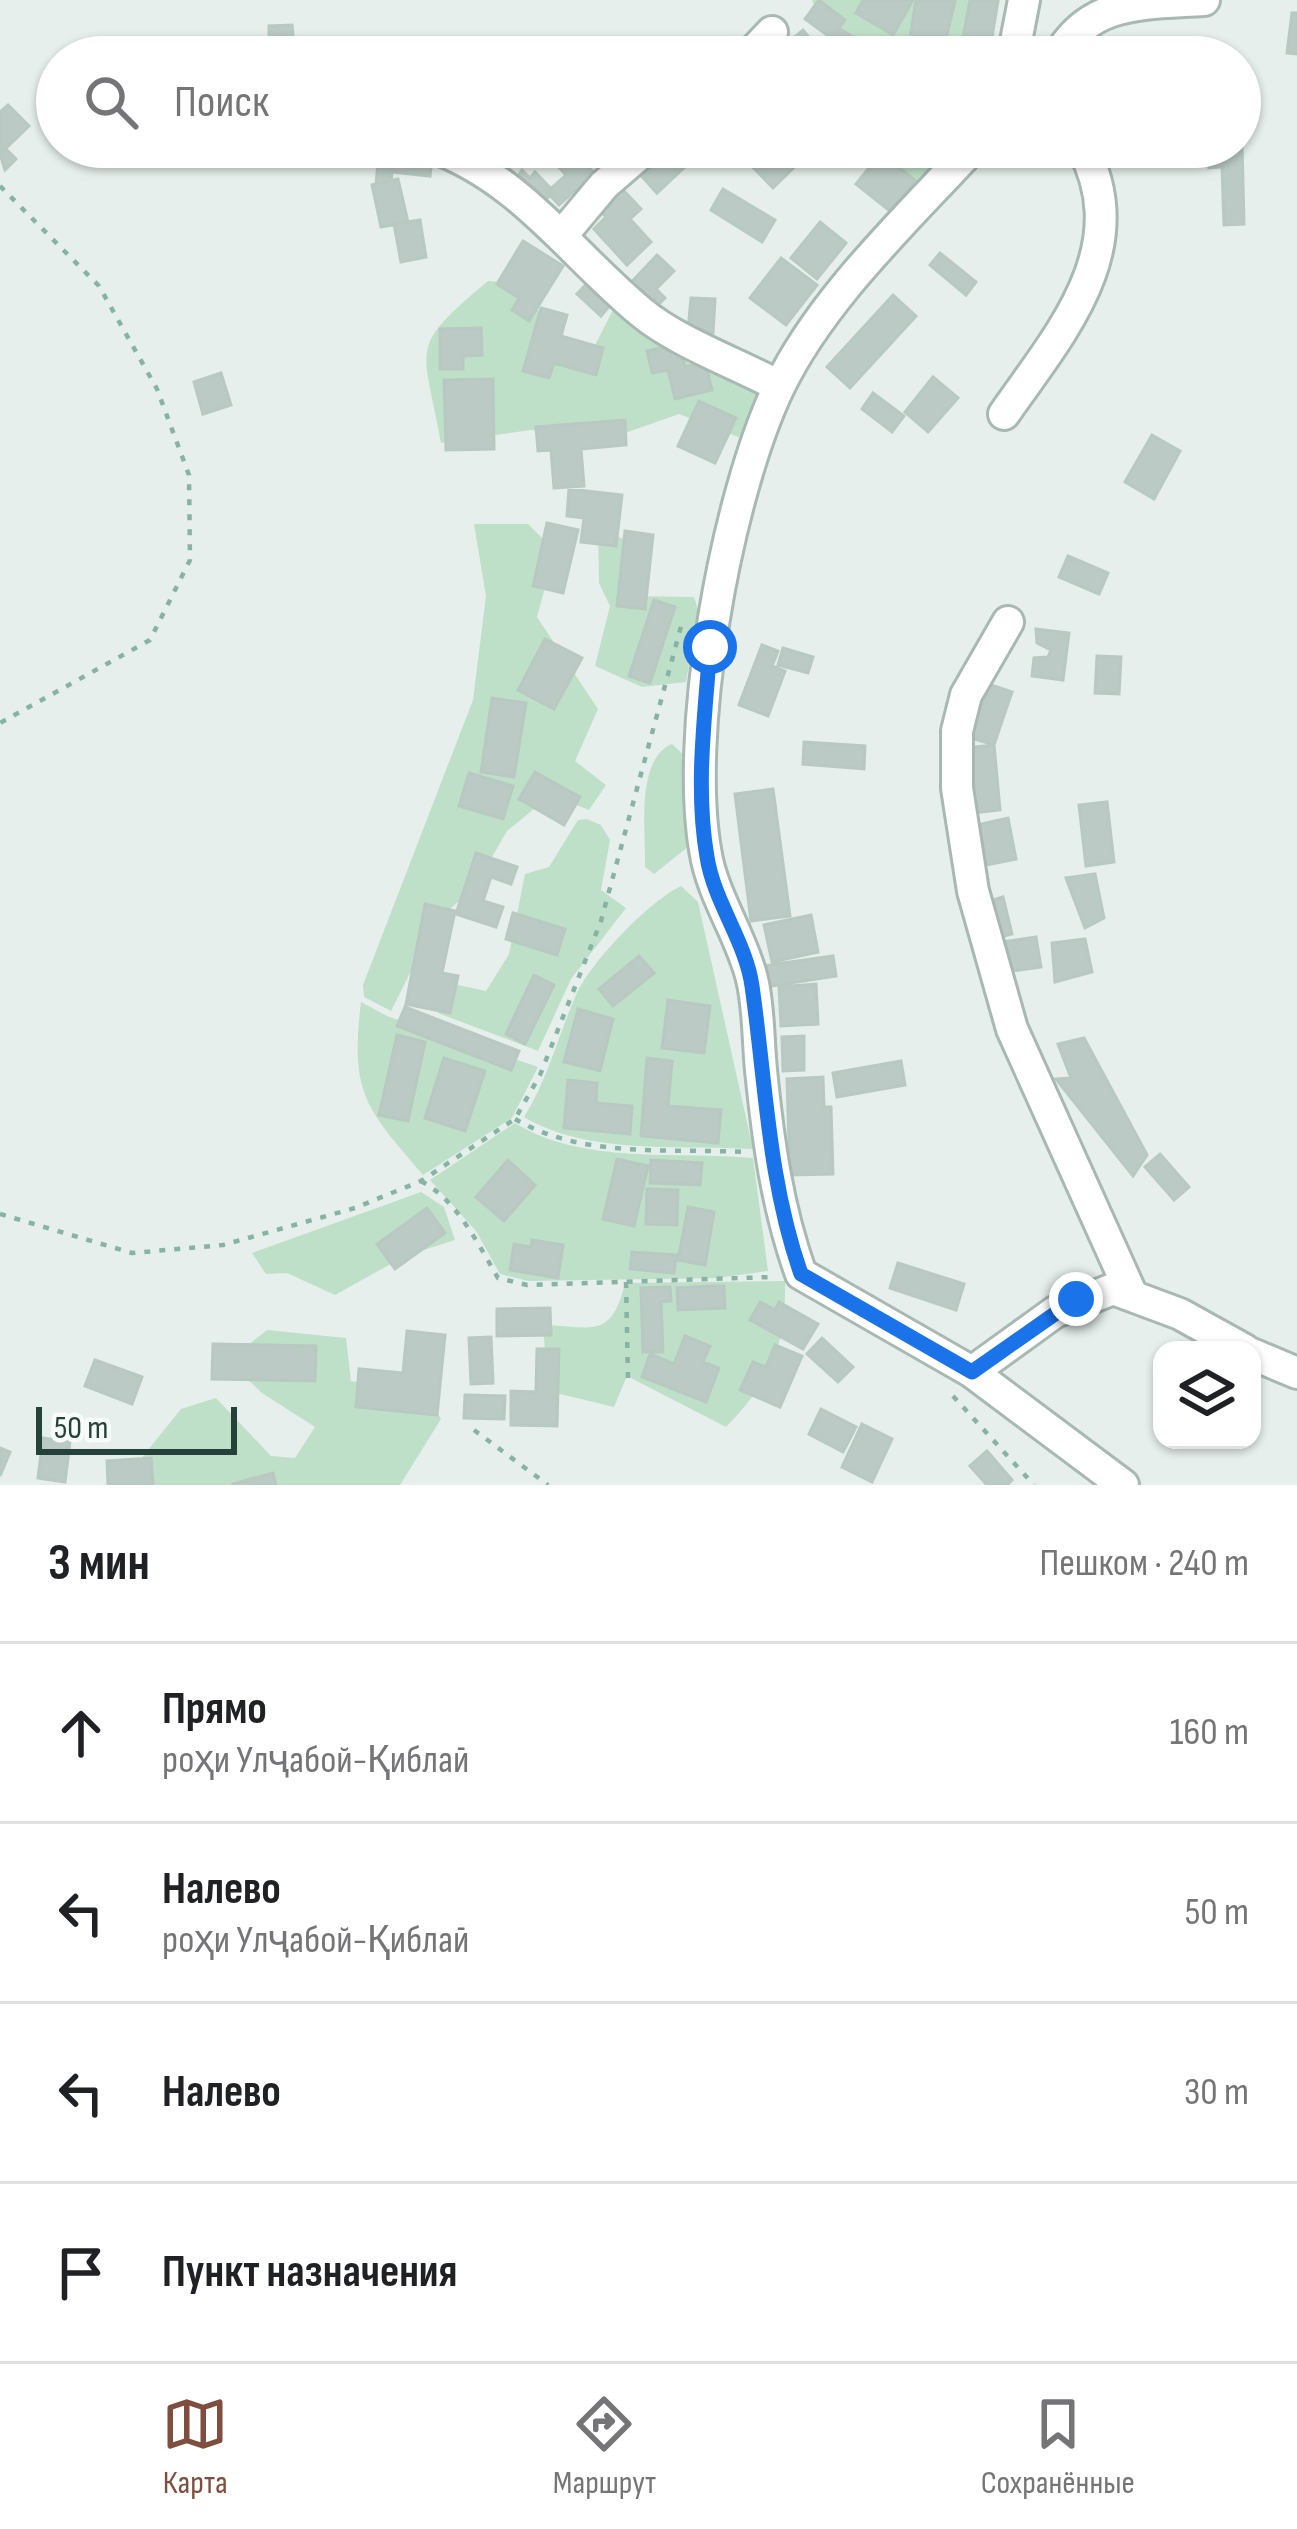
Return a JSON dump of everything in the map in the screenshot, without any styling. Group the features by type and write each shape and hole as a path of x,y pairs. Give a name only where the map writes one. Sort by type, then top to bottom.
{"street":[{"path":"1017,36 1024,0"},
{"path":"1068,36 1088,17 1118,6 1204,0"},
{"path":"768,36 772,32"},
{"path":"478,168 562,234 645,316 779,386"},
{"path":"562,234 624,168"},
{"path":"955,168 830,310 779,386 728,540 710,647 701,773 707,860 752,980 770,1153 784,1225 801,1274 972,1372 1124,1485"},
{"path":"1004,414 1085,296 1100,242 1094,168"},
{"path":"1008,622 965,695 957,731 957,788 973,891 1012,1029 1131,1293"},
{"path":"972,1372 1076,1299 1113,1289 1131,1293 1226,1341"},
{"path":"1261,1358 1297,1373"}],"path":[{"path":"0,186 99,286 157,389 189,476 190,560 150,640 0,723"},
{"path":"0,1214 132,1253 223,1246 355,1208 421,1181 515,1119 540,1075 601,922 684,615"},
{"path":"515,1119 547,1138 593,1146 770,1153"},
{"path":"421,1181 437,1190 498,1278 527,1285 714,1282 801,1274"},
{"path":"626,1280 628,1379"},
{"path":"939,1382 1034,1485"},
{"path":"474,1430 548,1485"}],"green space":[{"path":"812,0 990,0 994,36 827,36"},
{"path":"883,168 933,168 905,195"},
{"path":"488,281 533,284 547,352 590,355 615,306 771,389 746,440 679,414 611,438 531,430 441,443 427,350 444,321"},
{"path":"474,524 528,524 555,551 537,617 598,709 575,761 606,785 589,810 551,795 507,831 474,888 436,921 391,1011 364,997 363,985 473,700 486,596"},
{"path":"598,524 634,546 628,596 694,597 698,609 686,682 642,687 595,666 610,606 599,583"},
{"path":"672,744 687,758 693,843 654,874 645,867 647,781 660,752"},
{"path":"578,820 601,825 610,840 601,890 626,908 571,979 538,1051 438,1013 448,983 486,991 509,954 525,874 549,867"},
{"path":"681,886 698,902 753,1149 605,1143 549,1129 524,1117 583,981 637,919"},
{"path":"361,1002 387,1016 538,1067 512,1118 423,1175 366,1098 358,1058"},
{"path":"515,1123 542,1136 600,1151 753,1158 768,1271 717,1278 528,1281 500,1274 476,1231 430,1180"},
{"path":"421,1192 444,1207 455,1240 405,1256 335,1295 287,1273 266,1274 252,1253"},
{"path":"785,1281 783,1325 773,1361 755,1394 726,1427 627,1376 614,1407 548,1391 543,1325 586,1327 606,1322 625,1283"},
{"path":"267,1330 346,1338 351,1381 425,1392 441,1419 400,1485 131,1485 136,1465 181,1409 216,1398 271,1456 295,1458 315,1427 262,1393 228,1361"}],"building":[{"path":"819,0 845,20 828,36 805,19"},
{"path":"863,0 913,0 893,35 856,13"},
{"path":"916,0 955,1 947,36 910,36"},
{"path":"970,0 998,1 992,36 963,36"},
{"path":"1292,13 1297,13 1297,54 1287,53"},
{"path":"292,25 293,35 269,36 269,26"},
{"path":"8,105 29,126 0,154 0,112"},
{"path":"6,149 16,159 5,170 0,154"},
{"path":"378,168 431,168 430,176 392,172 391,181 376,184"},
{"path":"491,168 508,168 519,177 514,182"},
{"path":"560,168 590,168 594,173 559,205 547,192 566,175"},
{"path":"640,168 684,168 657,193 637,171"},
{"path":"754,168 793,168 773,188"},
{"path":"869,168 900,168 916,181 891,212 856,184"},
{"path":"1222,168 1243,168 1244,224 1224,225"},
{"path":"522,170 530,178 535,172 554,192 538,207 514,182"},
{"path":"398,179 408,222 381,227 372,185"},
{"path":"723,189 775,220 762,242 711,210"},
{"path":"623,190 641,209 630,219 651,242 627,265 594,229 606,217 601,211"},
{"path":"420,220 426,257 401,262 394,224"},
{"path":"820,222 846,243 817,279 791,258"},
{"path":"523,241 563,266 529,321 512,310 519,298 497,284"},
{"path":"940,253 976,282 966,295 930,265"},
{"path":"657,255 674,271 656,289 665,298 650,313 625,289"},
{"path":"781,258 817,285 786,325 750,298"},
{"path":"593,277 616,298 601,316 577,294"},
{"path":"893,295 916,316 850,388 827,367"},
{"path":"691,298 715,299 713,333 688,331"},
{"path":"541,308 567,315 561,336 603,348 596,375 554,363 549,378 523,371"},
{"path":"481,328 482,355 463,356 463,369 440,369 440,329"},
{"path":"679,344 685,367 705,362 712,390 675,399 668,370 652,373 647,351"},
{"path":"221,373 231,405 203,414 194,382"},
{"path":"933,377 958,398 928,432 905,412"},
{"path":"493,379 494,449 446,450 444,380"},
{"path":"873,393 904,416 892,432 862,409"},
{"path":"699,401 736,418 715,463 678,446"},
{"path":"625,420 626,445 581,449 584,486 554,488 551,450 538,451 536,427"},
{"path":"1152,435 1180,451 1154,499 1125,482"},
{"path":"569,489 622,495 616,546 581,542 584,518 567,516"},
{"path":"547,523 578,530 563,593 533,586"},
{"path":"625,531 653,535 645,609 617,606"},
{"path":"1068,556 1108,573 1099,594 1059,577"},
{"path":"654,600 675,607 650,683 629,676"},
{"path":"1036,629 1069,633 1063,680 1032,676 1034,658 1048,657 1051,650 1037,643"},
{"path":"545,639 582,658 554,709 518,690"},
{"path":"762,645 778,651 772,666 785,671 768,716 739,705"},
{"path":"783,648 813,657 808,673 778,665"},
{"path":"1097,656 1121,657 1119,694 1095,693"},
{"path":"979,681 1012,692 994,745 961,735"},
{"path":"492,698 526,703 514,777 481,772"},
{"path":"804,742 865,746 864,769 803,764"},
{"path":"994,745 1000,810 972,813 966,748"},
{"path":"535,772 580,797 564,825 519,799"},
{"path":"469,773 513,786 503,819 459,806"},
{"path":"773,789 790,916 751,921 735,794"},
{"path":"1107,802 1114,862 1086,866 1079,805"},
{"path":"1008,818 1016,859 986,865 978,825"},
{"path":"476,853 517,867 511,884 491,877 483,901 503,907 496,927 456,914"},
{"path":"1095,874 1104,918 1085,928 1066,878"},
{"path":"1003,897 1012,934 993,939 983,903"},
{"path":"425,904 455,911 442,973 458,976 450,1013 406,1004"},
{"path":"513,913 565,929 557,955 506,939"},
{"path":"811,915 818,952 772,962 764,925"},
{"path":"1036,937 1041,967 1006,972 1002,942"},
{"path":"1085,939 1092,972 1055,982 1052,943"},
{"path":"639,956 654,973 613,1006 599,989"},
{"path":"833,956 836,976 765,987 762,966"},
{"path":"534,975 554,985 525,1044 506,1034"},
{"path":"816,984 818,1024 781,1026 779,987"},
{"path":"668,1000 710,1006 704,1053 662,1048"},
{"path":"405,1007 519,1051 511,1070 397,1026"},
{"path":"578,1009 613,1019 600,1071 564,1062"},
{"path":"397,1035 425,1042 408,1121 379,1115"},
{"path":"804,1036 804,1070 783,1071 782,1037"},
{"path":"1084,1038 1147,1155 1133,1176 1056,1079 1071,1078 1058,1044"},
{"path":"444,1058 485,1071 465,1131 425,1118"},
{"path":"647,1058 672,1061 668,1106 721,1110 718,1143 641,1136"},
{"path":"901,1061 905,1085 837,1097 833,1073"},
{"path":"823,1077 824,1107 831,1107 833,1174 790,1175 787,1079"},
{"path":"568,1080 597,1083 596,1103 632,1106 630,1134 564,1128"},
{"path":"1160,1154 1189,1187 1174,1200 1145,1167"},
{"path":"617,1159 648,1166 634,1226 603,1219"},
{"path":"508,1160 535,1185 504,1221 476,1197"},
{"path":"651,1160 702,1163 700,1185 650,1183"},
{"path":"647,1189 678,1190 677,1225 646,1224"},
{"path":"688,1207 714,1212 705,1265 678,1260"},
{"path":"427,1208 445,1233 395,1269 377,1244"},
{"path":"532,1240 563,1245 558,1278 510,1270 514,1244 531,1247"},
{"path":"632,1252 676,1255 674,1273 630,1269"},
{"path":"898,1263 964,1284 956,1310 890,1288"},
{"path":"724,1286 725,1308 678,1310 677,1288"},
{"path":"670,1287 671,1301 661,1302 663,1352 643,1352 641,1288"},
{"path":"760,1302 775,1310 779,1302 818,1324 803,1349 750,1320"},
{"path":"550,1308 551,1335 497,1336 497,1309"},
{"path":"407,1331 445,1335 437,1415 356,1407 359,1369 403,1373"},
{"path":"685,1336 710,1346 703,1362 719,1368 706,1402 642,1377 650,1354 674,1364"},
{"path":"491,1337 493,1383 471,1384 469,1338"},
{"path":"822,1338 853,1367 838,1382 807,1354"},
{"path":"213,1344 316,1346 315,1381 212,1379"},
{"path":"775,1345 802,1356 780,1407 740,1390 753,1362 766,1367"},
{"path":"537,1349 559,1349 557,1426 511,1425 511,1391 536,1392"},
{"path":"95,1360 142,1377 132,1404 85,1386"},
{"path":"465,1395 505,1396 504,1419 464,1418"},
{"path":"821,1409 856,1427 843,1452 809,1434"},
{"path":"862,1424 892,1439 872,1482 842,1467"},
{"path":"43,1438 70,1442 65,1482 38,1478"},
{"path":"0,1448 10,1452 0,1476"},
{"path":"987,1451 1012,1480 1007,1485 987,1485 970,1466"},
{"path":"151,1458 153,1485 108,1485 107,1461"},
{"path":"273,1473 276,1485 233,1485 233,1484"}],"route":[{"path":"710,647 701,773 707,860 752,980 770,1153 784,1225 801,1274 884,1317 972,1372 1076,1299"}]}
